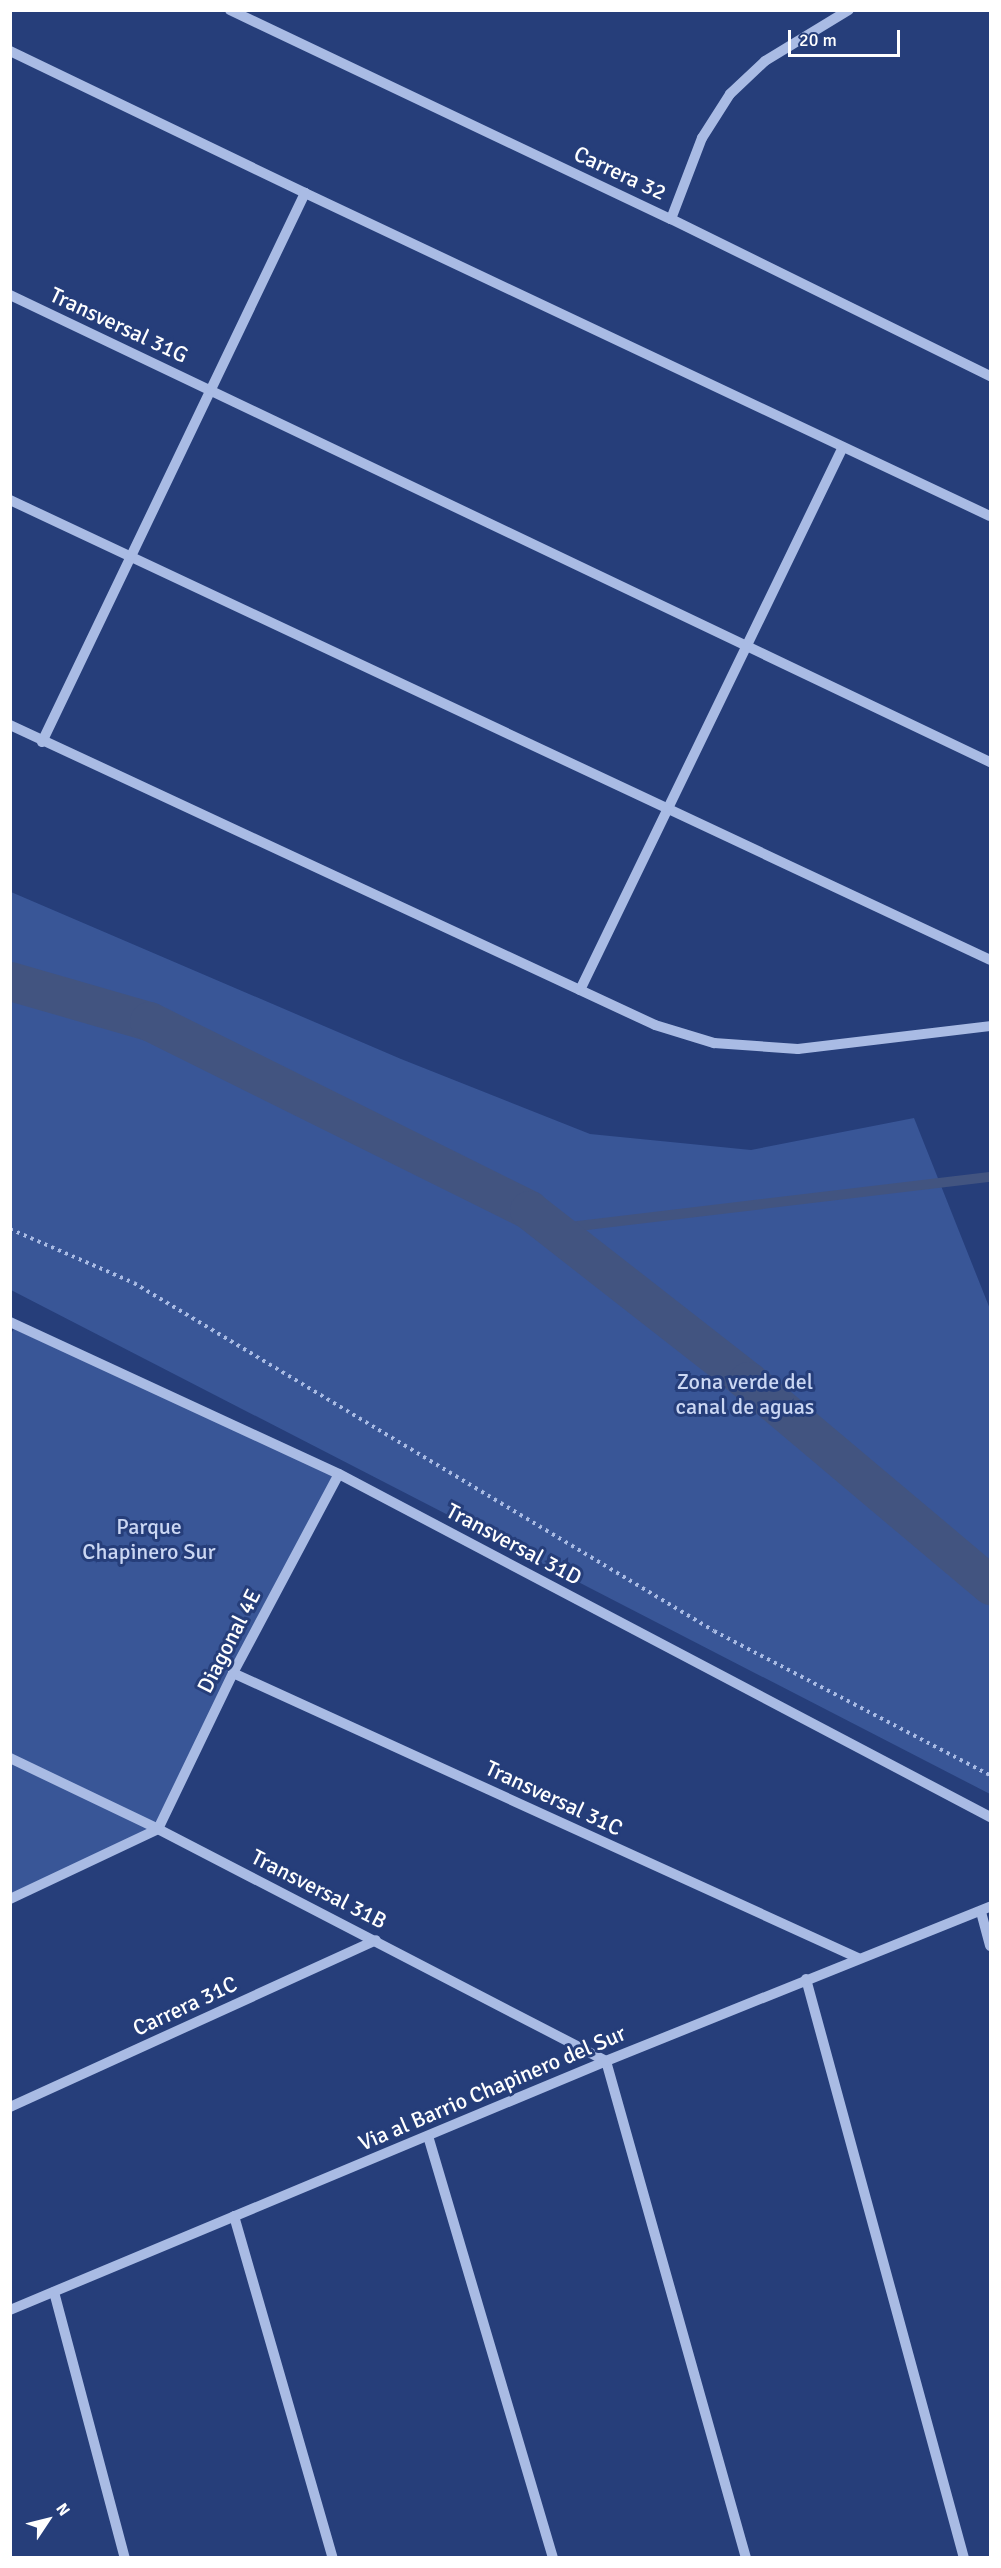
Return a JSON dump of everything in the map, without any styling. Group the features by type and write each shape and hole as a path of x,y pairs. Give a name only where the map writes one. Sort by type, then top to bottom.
{"street":[{"name":"Carrera 32","path":"230,10 671,219 990,376"},
{"path":"671,219 702,138 730,94 765,61 849,10"},
{"path":"10,51 305,193 990,516"},
{"path":"42,742 305,193"},
{"name":"Transversal 31G","path":"10,295 990,762"},
{"path":"580,990 843,447"},
{"path":"10,500 990,960"},
{"path":"10,725 42,742 655,1025 714,1042 798,1049 990,1026"},
{"name":"Transversal 31D","path":"10,1322 339,1474 990,1817"},
{"name":"Diagonal 4E","path":"158,1828 233,1673 339,1474"},
{"name":"Transversal 31C","path":"233,1673 858,1958"},
{"name":"Transversal 31B","path":"10,1758 158,1828 606,2061"},
{"path":"10,1899 158,1828"},
{"path":"986,1909 990,1946"},
{"name":"Via al Barrio Chapinero del Sur","path":"10,2310 606,2061 858,1958 986,1909"},
{"name":"Carrera 31C","path":"10,2108 376,1940"},
{"path":"806,1979 964,2558"},
{"path":"606,2061 747,2558"},
{"path":"428,2136 553,2558"},
{"path":"234,2216 333,2558"},
{"path":"54,2292 125,2558"}],"path":[{"path":"10,1229 134,1283 714,1631 990,1775"}],"green space":[{"name":"Zona verde del canal de aguas","path":"11,892 401,1059 590,1134 751,1150 914,1118 990,1309 990,1794 11,1290"},
{"name":"Parque Chapinero Sur","path":"14,1329 339,1474 158,1829 11,1899 10,1335"}],"waterway":[{"path":"10,981 149,1021 529,1210 748,1381 990,1585"},
{"path":"553,1229 990,1177"}]}
